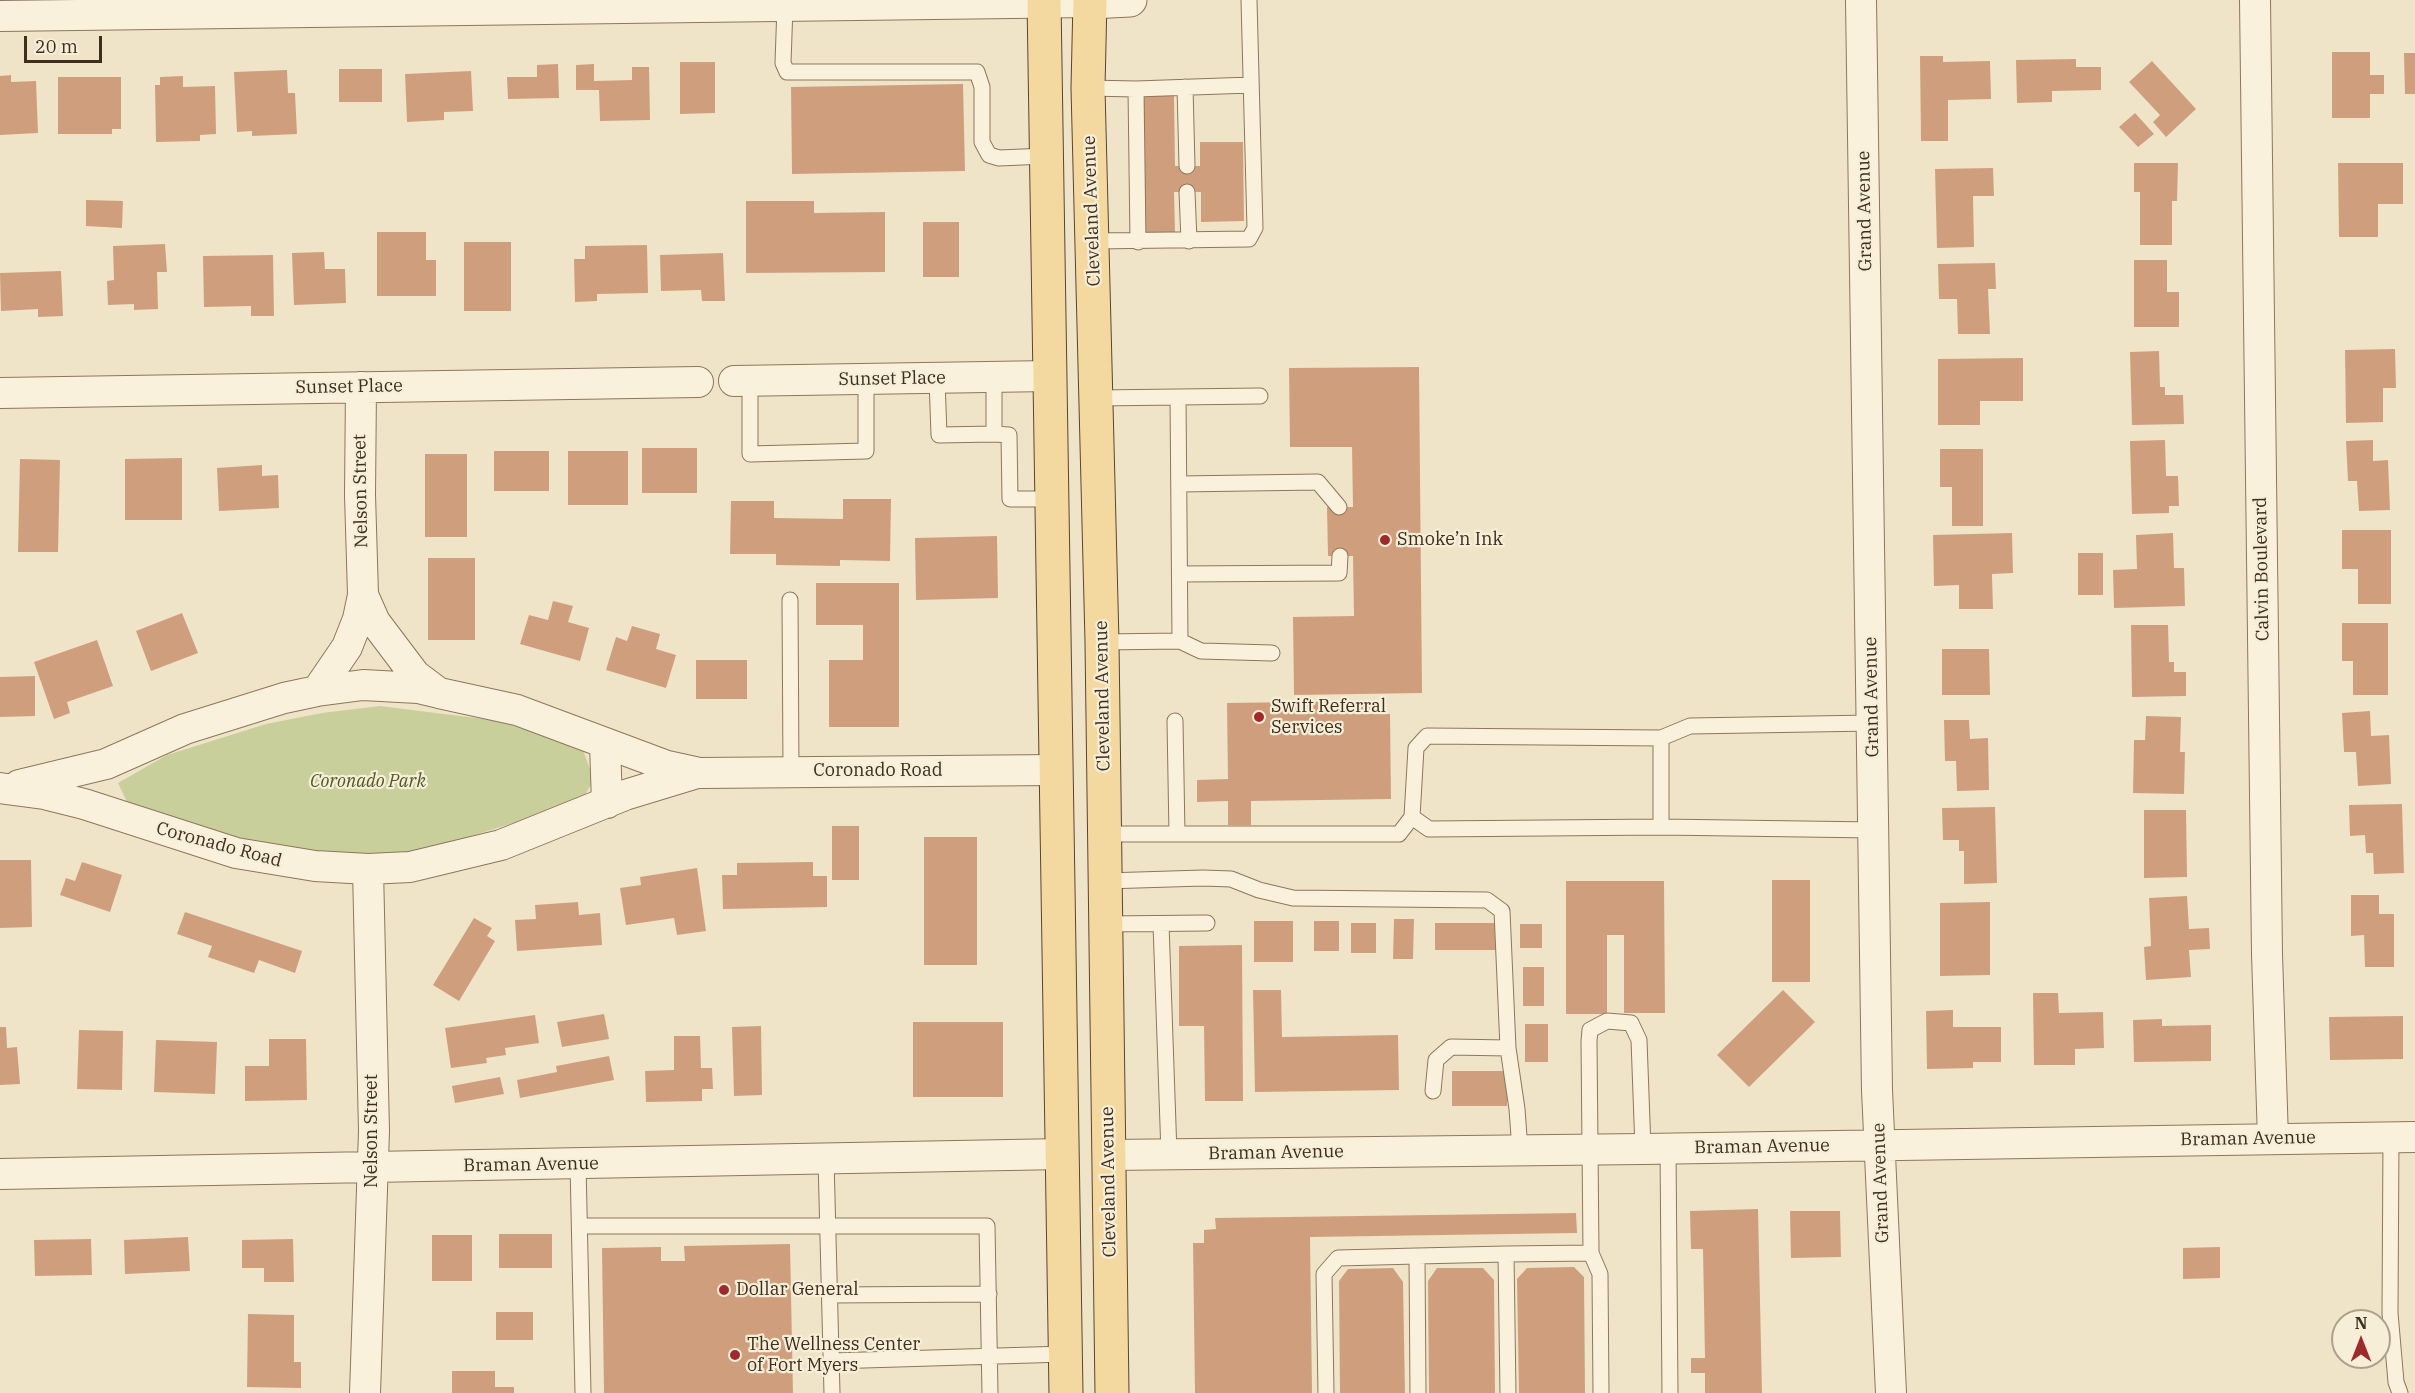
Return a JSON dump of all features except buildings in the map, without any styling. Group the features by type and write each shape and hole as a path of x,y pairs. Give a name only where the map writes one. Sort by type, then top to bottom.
{"main road":[{"path":"1044,1 1066,1393"},
{"name":"Cleveland Avenue","path":"1090,1 1088,88 1102,642 1112,1393"},
{"path":"1061,1049 1085,1116 1108,1155"},
{"path":"1062,1154 1089,1191 1110,1261"}],"street":[{"path":"0,16 614,4 785,6 1130,0"},
{"name":"Grand Avenue","path":"1861,0 1880,1145 1891,1393"},
{"name":"Calvin Boulevard","path":"2255,0 2267,954 2273,1139"},
{"name":"Sunset Place","path":"742,381 1050,376"},
{"name":"Sunset Place","path":"0,393 698,382"},
{"name":"Nelson Street","path":"361,387 360,495 363,595"},
{"path":"317,691 347,647 358,619 363,595"},
{"name":"Coronado Road","path":"363,595 375,622 415,675 439,693"},
{"name":"Coronado Road","path":"3,788 106,764 185,729 284,698 363,685 418,688 517,710 666,766 699,773"},
{"path":"605,744 607,803"},
{"name":"Coronado Road","path":"3,788 44,794 84,804 236,853 315,866 368,869 410,867 501,845 653,784 699,773 1057,770"},
{"name":"Nelson Street","path":"365,1393 373,1168 368,869"},
{"name":"Braman Avenue","path":"1108,1155 2403,1137"},
{"name":"Braman Avenue","path":"0,1174 1062,1154"}],"lane":[{"path":"1093,241 1250,239 1255,228 1249,0"},
{"path":"785,6 783,63 787,72 977,72 982,87 982,142 989,155 999,158 1046,156"},
{"path":"1088,88 1136,89 1251,85"},
{"path":"1183,162 1180,127 1185,87"},
{"path":"1136,89 1141,202 1138,242"},
{"path":"1183,198 1188,241"},
{"path":"994,378 994,434"},
{"path":"937,379 939,435 1009,435 1010,499 1053,499"},
{"path":"742,381 750,454 866,451 866,380"},
{"path":"1097,398 1260,396"},
{"path":"1178,398 1180,641"},
{"path":"1179,484 1318,482 1340,507"},
{"path":"1180,574 1339,573 1340,556"},
{"path":"790,600 791,771"},
{"path":"1102,642 1180,641 1201,651 1272,653"},
{"path":"1175,721 1177,834"},
{"path":"1105,834 1399,834 1412,817 1416,748 1427,736 1661,738 1690,726 1872,723"},
{"path":"1661,738 1661,827"},
{"path":"1412,817 1429,829 1661,827 1874,830"},
{"path":"1105,881 1231,879 1259,890 1293,898 1487,900 1502,911 1508,1048 1517,1109 1520,1150"},
{"path":"1105,924 1207,923"},
{"path":"1161,924 1169,1154"},
{"path":"1601,1393 1600,1274 1591,1253 1590,1030 1607,1021 1631,1023 1639,1040 1655,1149 1670,1393"},
{"path":"1433,1091 1436,1060 1451,1047 1508,1048"},
{"path":"2400,1393 2396,1382 2390,1313 2403,1137"},
{"path":"826,1159 832,1393"},
{"path":"578,1164 583,1393"},
{"path":"580,1226 987,1226 990,1393"},
{"path":"1326,1393 1324,1274 1338,1258 1591,1253"},
{"path":"1506,1254 1508,1393"},
{"path":"1417,1256 1418,1393"},
{"path":"830,1295 989,1294"},
{"path":"831,1361 1065,1354"}],"green space":[{"name":"Coronado Park","path":"380,706 500,721 583,750 594,780 580,803 428,849 372,857 326,857 235,840 128,804 118,783 167,755 266,724 322,713"}],"place":[{"name":"Smoke’n Ink","path":"1385,540"},
{"name":"Swift Referral Services","path":"1259,717"},
{"name":"Dollar General","path":"724,1290"},
{"name":"The Wellness Center of Fort Myers","path":"735,1355"}]}
